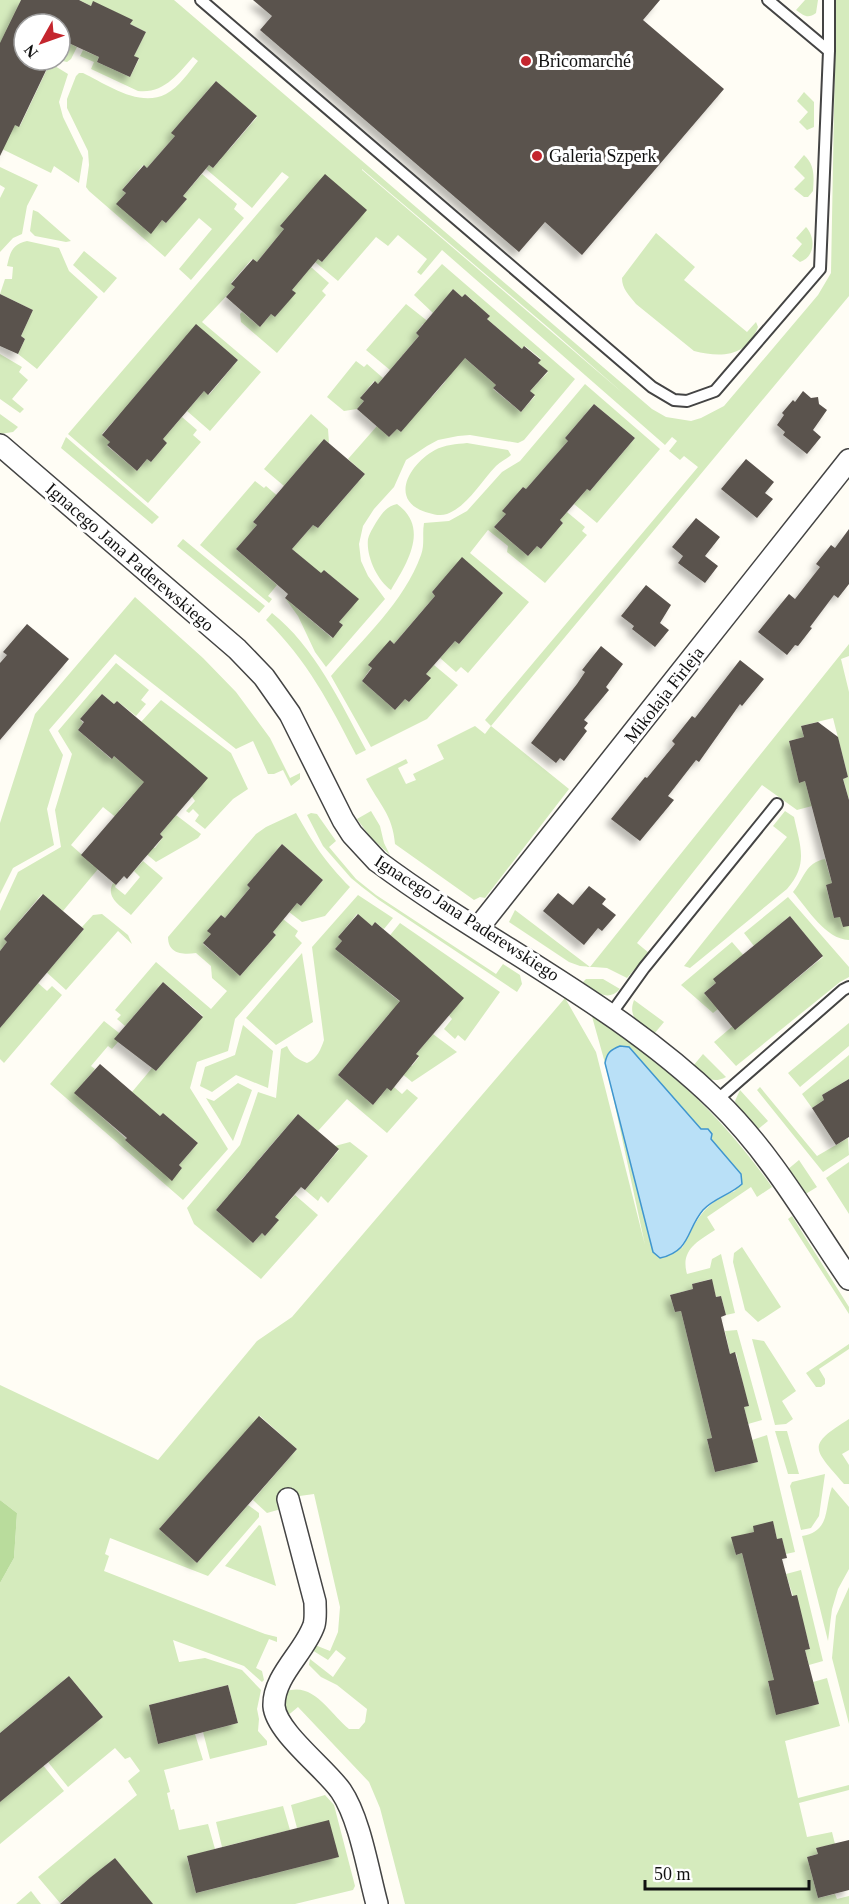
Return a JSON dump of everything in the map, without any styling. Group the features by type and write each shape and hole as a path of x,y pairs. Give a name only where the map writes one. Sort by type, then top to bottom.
{"street":[{"name":"Ignacego Jana Paderewskiego","path":"0,445 237,649 264,677 290,714 343,820 362,847 392,872 611,1014 655,1047 717,1100 761,1151 849,1279"},
{"name":"Mikołaja Firleja","path":"478,928 849,460"},
{"path":"288,1499 315,1602 315,1619 310,1634 279,1684 274,1705 286,1731 340,1789 347,1801 377,1904"}],"lane":[{"path":"201,0 643,380 663,395 681,400 698,398 715,391 820,269 829,0"},
{"path":"768,0 829,51"},
{"path":"611,1014 644,968 777,804"},
{"path":"717,1100 849,987"}],"green space":[{"path":"0,0 21,0 16,12 12,12 12,20 0,47"},
{"path":"79,0 174,0 652,409 666,417 691,421 724,406 818,295 831,273 836,0 849,0 849,296 491,726 485,720 698,467 684,456 680,460 669,451 677,441 672,437 665,445 442,250 421,275 417,272 427,259 398,235 388,246 376,237 338,281 315,262 318,259 322,262 366,210 280,226 284,229 257,262 252,259 231,283 235,287 202,322 261,372 210,431 187,411 204,391 209,395 238,360 196,325 130,402 133,405 119,415 102,434 110,442 107,446 137,471 147,459 151,462 167,443 163,439 182,417 197,430 193,435 201,442 148,503 68,434 289,177 282,172 252,208 206,169 209,165 213,168 221,159 218,156 228,151 257,117 216,81 172,132 175,136 147,168 143,165 122,190 126,193 117,204 151,233 162,220 166,223 187,199 183,196 202,174 237,204 234,209 244,218 191,280 179,269 212,229 199,218 165,257 89,191 86,187 88,151 67,108 67,99 79,73 123,93 156,98 175,87 198,61 193,57 170,82 147,91 138,91 91,69 94,62 80,56 83,50 99,57 97,62 130,77 139,59 134,56 146,32 130,24 132,20 93,2 91,6","holes":["362,169 550,329 624,394"]},
{"path":"805,0 818,0 816,13 811,16 801,14 796,10"},
{"path":"72,45 77,47 72,57"},
{"path":"46,72 68,74 59,102 63,117 83,158 79,183 54,166 51,173 0,148 0,133 15,125 20,126"},
{"path":"804,92 814,102 814,127 807,130 799,122 808,112 797,101"},
{"path":"804,155 812,167 813,176 813,191 808,197 804,197 794,189 805,178 794,167"},
{"path":"0,167 38,185 27,206 22,234 13,238 0,252 0,198 5,188 0,185"},
{"path":"33,210 71,241 35,236 30,231"},
{"path":"806,227 811,236 812,247 809,256 800,262 792,256 802,244 796,238"},
{"path":"656,233 695,267 684,280 747,332 756,322 758,327 753,337 740,350 723,354 694,351 628,295 622,278"},
{"path":"27,241 59,248 69,271 98,297 37,369 18,354 25,339 21,336 33,310 0,294 5,279 12,279 13,267 7,266 11,253 18,244"},
{"path":"84,251 117,278 104,293 73,265"},
{"path":"442,264 575,379 524,440 518,443 470,435 458,436 438,440 406,460 394,487 374,509 363,526 359,544 361,561 368,576 385,599 326,667 315,652 298,616 285,598 332,638 343,625 339,622 358,599 324,570 321,574 292,549 313,525 318,528 365,474 348,459 377,426 389,437 397,429 401,432 427,394 432,397 445,382 457,351 496,385 493,389 521,412 535,396 530,391 548,372 538,363 541,359 525,346 522,349 487,319 489,315 471,306 475,302 465,294 462,297 453,289 433,313 414,295"},
{"path":"311,267 329,283 322,291 326,295 277,353 241,322 240,314 242,312 260,327 271,314 275,317 295,293 292,290"},
{"path":"406,304 430,323 423,324 416,333 419,336 390,370 366,350"},
{"path":"0,354 22,367 19,372 28,380 12,399 24,409 20,413 0,399"},
{"path":"356,361 364,367 367,364 383,378 378,384 374,381 361,397 364,401 357,409 344,411 327,397"},
{"path":"585,384 660,449 597,523 574,504 587,489 590,491 635,438 594,404 565,438 568,441 526,489 523,487 503,510 506,514 494,527 528,556 537,546 541,549 563,523 560,520 567,512 585,527 582,531 587,535 545,583 507,552 508,546 488,530 470,553 529,602 468,673 461,667 456,672 440,658 455,641 459,644 503,593 462,558 432,592 435,596 394,644 390,640 362,681 395,710 405,699 409,702 430,678 426,674 434,665 458,685 427,719 371,747 331,676 382,619 404,589 421,555 424,523 449,521 467,511 502,472 520,461"},
{"path":"0,414 18,427 13,432 0,434"},
{"path":"311,414 328,429 329,443 324,439 284,486 264,469"},
{"path":"66,437 159,517 152,524 61,448"},
{"path":"467,443 508,450 511,455 496,466 468,499 455,510 438,515 416,508 409,500 406,483 417,464 439,448"},
{"path":"255,481 264,488 266,486 280,498 269,503 253,522 257,525 236,549 277,585 268,596 272,599 269,603 200,545"},
{"path":"397,504 407,513 414,535 409,557 391,590 381,580 374,567 369,553 368,539 383,513 389,507"},
{"path":"183,539 265,606 259,613 177,546"},
{"path":"135,597 203,658 236,692 270,738 290,778 300,773 300,779 291,786 283,770 268,774 253,741 236,749 115,654 49,730 63,755 47,809 54,845 13,868 0,894 0,823 35,714"},
{"path":"272,613 287,626 314,658 366,750 356,755 327,700 306,667 266,620"},
{"path":"849,644 849,656 841,659 849,692 849,800 843,779 848,777 833,718 801,726 804,737 789,741 799,782 805,781 812,806 797,810 762,785 637,943 649,953 627,978 607,968 590,967"},
{"path":"116,663 149,690 141,700 146,704 136,716 117,701 114,704 102,694 80,719 83,723 78,730 111,759 114,756 148,785 137,797 133,795 119,810 123,814 118,819 103,807 71,845 98,869 63,911 42,894 19,921 23,924 15,933 11,930 4,939 7,942 0,951 0,911 18,872 61,847 55,810 72,754 58,731"},
{"path":"161,700 231,753 248,789 233,799 205,829 195,821 199,815 193,809 189,813 186,811 195,801 141,722"},
{"path":"475,726 485,734 491,726 569,789 485,898 480,897 474,900 395,844 388,817 366,779 406,759 408,763 398,768 406,784 416,780 413,774 444,759 437,745"},
{"path":"371,811 380,826 390,855 371,838 357,819"},
{"path":"785,811 794,817 800,846 800,863 794,880 787,889 690,968 684,966 787,837 773,826"},
{"path":"296,813 320,852 350,887 325,916 302,922 289,912 297,903 301,906 323,880 282,844 247,885 250,888 225,918 221,915 208,931 211,934 203,944 240,976 276,935 273,931 283,919 298,931 295,936 302,943 235,1019 228,1051 197,1062 190,1088 228,1149 183,1200 50,1084 104,1021 123,1036 112,1049 108,1046 91,1066 95,1069 75,1093 172,1180 182,1168 179,1165 198,1143 163,1113 160,1116 132,1092 152,1068 156,1071 203,1016 163,982 125,1026 117,1019 121,1015 115,1010 156,962 211,1009 227,991 212,978 211,966 196,953 186,954 173,950 168,937 256,834"},
{"path":"317,814 336,841 329,847 356,879 376,895 496,974 503,964 520,975 522,984 517,992 379,900 351,878 323,846 307,815"},
{"path":"176,815 201,834 198,838 156,862 144,852 151,845 155,848 163,837 160,834"},
{"path":"825,859 832,883 826,886 834,918 849,914 849,940 840,938 825,929 793,892 809,867"},
{"path":"143,861 163,878 131,915 115,901 111,888 113,883 125,895 140,877 134,871"},
{"path":"358,895 393,918 384,929 375,922 372,926 357,914 338,937 342,941 335,949 404,1005 389,1014 338,1075 373,1105 387,1088 394,1087 402,1094 407,1089 418,1098 387,1133 347,1099 318,1131 298,1114 259,1159 263,1163 253,1175 249,1171 241,1180 232,1199 228,1196 216,1210 253,1243 262,1233 265,1236 278,1221 275,1217 295,1195 318,1215 261,1279 194,1224 187,1208 240,1145 258,1092 276,1098 281,1049 287,1046 290,1052 307,1063 320,1050 324,1040 312,947"},
{"path":"788,897 849,967 849,977 736,1066 714,1042 786,981 789,985 823,957 790,916 762,939 757,950 744,933"},
{"path":"515,910 590,967 569,962 509,922"},
{"path":"102,914 128,935 132,944 118,931 66,990 44,970 55,963 93,915"},
{"path":"400,923 500,992 465,1041 458,1035 455,1039 444,1029 452,1019 387,939"},
{"path":"732,942 746,958 737,960 714,979 716,983 704,993 718,1009 713,1013 681,985"},
{"path":"302,953 313,1022 276,1045 246,1018"},
{"path":"586,979 603,979 620,989 610,995 601,994 583,982"},
{"path":"38,983 47,991 52,986 62,995 4,1063 0,1059 0,1020"},
{"path":"565,998 596,1052 645,1245 608,1073 653,1252 682,1248 708,1207 735,1191 741,1174 710,1139 709,1129 701,1129 607,1055 605,1063 591,1013 661,1067 699,1100 737,1142 772,1187 757,1197 751,1187 707,1217 715,1230 702,1238 688,1252 685,1266 687,1274 710,1268 712,1259 721,1254 735,1313 726,1315 721,1296 716,1297 711,1279 692,1284 693,1289 670,1295 675,1312 681,1311 712,1438 707,1439 715,1472 758,1462 752,1440 767,1435 795,1552 786,1554 782,1539 777,1539 773,1522 754,1532 732,1538 736,1555 742,1553 774,1680 768,1682 776,1714 819,1704 813,1682 827,1678 840,1726 785,1741 798,1798 849,1785 849,1790 799,1803 807,1837 832,1832 835,1844 816,1848 818,1854 807,1857 818,1898 835,1894 837,1899 849,1896 849,1904 405,1904 380,1808 369,1782 298,1707 286,1717 282,1712 285,1692 295,1690 313,1695 349,1729 359,1729 365,1722 367,1709 337,1685 321,1677 309,1665 310,1659 333,1677 346,1658 336,1650 328,1660 312,1650 315,1645 330,1651 338,1632 340,1607 314,1494 278,1499 281,1509 267,1513 253,1500 297,1449 260,1416 159,1529 197,1563 248,1505 259,1513 259,1517 208,1576 110,1538 105,1554 109,1556 104,1571 277,1637 277,1642 269,1639 256,1668 262,1671 264,1680 262,1682 244,1666 173,1640 179,1662 205,1658 242,1670 261,1690 257,1709 258,1731 267,1741 267,1745 210,1759 203,1732 238,1723 228,1685 149,1705 158,1744 195,1734 203,1760 164,1770 170,1792 167,1793 171,1810 174,1809 179,1830 208,1824 215,1849 187,1857 196,1893 338,1857 329,1821 297,1828 291,1805 325,1795 334,1805 355,1886 353,1890 295,1904 143,1904 148,1899 115,1858 60,1903 38,1877 137,1795 128,1781 140,1771 130,1757 125,1759 115,1748 68,1787 48,1762 103,1717 69,1676 0,1733 0,1583 14,1558 17,1513 0,1500 0,1385 158,1460 257,1341 292,1317"},
{"path":"634,1000 664,1022 654,1034 636,1020 632,1012"},
{"path":"849,1023 849,1046 800,1087 788,1073"},
{"path":"243,1025 273,1051 268,1088 236,1075 212,1092 200,1086 205,1067 235,1055"},
{"path":"433,1034 457,1052 412,1082 400,1072 408,1063 412,1066 419,1057 416,1054"},
{"path":"703,1054 726,1077 712,1080 693,1066"},
{"path":"849,1055 849,1079 822,1095 824,1100 812,1108 802,1094"},
{"path":"238,1083 252,1090 233,1141 206,1098 214,1101"},
{"path":"760,1087 817,1156 848,1138 849,1155 823,1172 757,1090"},
{"path":"740,1090 768,1121 756,1131 739,1112 735,1101"},
{"path":"350,1142 368,1156 328,1203 321,1196 318,1201 305,1190 339,1150 335,1146"},
{"path":"799,1160 817,1187 804,1195 787,1170"},
{"path":"849,1162 849,1214 826,1178"},
{"path":"792,1216 849,1307 849,1314 788,1219"},
{"path":"742,1247 781,1307 758,1322 745,1310 733,1262 734,1253"},
{"path":"737,1330 762,1420 748,1424 744,1407 748,1406 736,1353 730,1354 725,1331"},
{"path":"752,1339 764,1341 796,1391 782,1401 793,1419 786,1424 775,1425"},
{"path":"849,1344 849,1349 819,1369 825,1379 825,1384 816,1387 806,1373"},
{"path":"849,1419 849,1450 842,1454 849,1465 849,1484 844,1484 821,1455 819,1448 820,1442 826,1435"},
{"path":"775,1431 787,1431 799,1474 788,1474"},
{"path":"825,1474 819,1516 811,1528 801,1530 790,1486 792,1482"},
{"path":"832,1487 849,1507 849,1569 838,1589 832,1609 828,1641 802,1536 818,1529 822,1524"},
{"path":"0,1500 17,1513 14,1558 0,1583"},
{"path":"259,1525 261,1526 276,1586 225,1566"},
{"path":"801,1570 823,1661 809,1665 805,1650 810,1648 786,1574"},
{"path":"849,1587 849,1724 832,1658 836,1616"},
{"path":"42,1764 64,1791 0,1844 0,1802"},
{"path":"283,1806 290,1830 222,1847 216,1822"},
{"path":"31,1891 41,1904 16,1904"}],"water":[{"path":"620,1046 629,1047 701,1129 708,1129 712,1134 711,1139 741,1174 742,1184 707,1206 683,1245 670,1255 660,1258 653,1252 605,1063 610,1052"}],"building":[{"path":"21,0 79,0 91,6 93,1 133,20 130,24 146,32 134,56 139,58 130,77 97,62 99,57 72,45 72,12 15,12"},
{"name":"Galeria Szperk","path":"253,0 660,0 643,20 724,89 582,255 545,222 519,252 260,30 272,16"},
{"path":"12,18 12,72 45,72 19,127 15,125 0,156 0,43"},
{"path":"216,81 257,116 213,168 209,165 183,196 187,199 166,223 162,220 151,234 116,204 126,193 122,190 144,165 147,168 175,136 171,133"},
{"path":"325,174 367,210 322,262 318,259 292,290 296,293 275,317 271,314 260,327 226,297 235,287 231,284 253,259 257,262 284,229 280,226"},
{"path":"453,289 462,297 465,294 490,316 487,319 522,349 524,346 541,360 538,363 548,371 530,391 535,395 521,412 493,388 496,385 465,358 401,432 397,429 389,437 357,409 364,401 360,398 375,381 378,384 419,336 416,333"},
{"path":"0,294 33,310 21,336 25,339 18,354 0,346"},
{"path":"196,324 238,360 208,395 204,391 163,439 167,443 151,462 147,459 137,471 107,445 110,442 102,435"},
{"path":"803,391 811,398 818,397 819,404 827,410 813,430 821,437 807,454 783,435 785,432 777,425 784,415 782,413 793,400 795,402"},
{"path":"594,404 635,438 590,491 587,489 560,520 563,523 541,549 537,546 528,556 494,527 506,514 502,511 523,487 526,489 568,441 565,438"},
{"path":"324,439 365,474 318,528 313,525 292,549 321,573 324,570 359,599 339,622 343,625 333,638 285,598 288,594 236,549 257,525 253,522"},
{"path":"746,459 774,482 765,493 773,499 757,518 721,489"},
{"path":"696,518 720,537 705,556 718,566 705,583 678,563 683,556 672,547"},
{"path":"849,529 849,584 838,598 834,595 798,646 795,645 787,655 758,632 789,594 795,599 820,567 816,564 831,545 835,548"},
{"path":"462,557 503,593 459,644 455,641 426,674 431,678 409,702 405,699 395,710 362,681 372,668 368,665 390,640 394,644 435,596 432,592"},
{"path":"646,585 671,605 660,623 669,630 655,647 632,629 634,626 621,616"},
{"path":"27,624 69,659 0,740 0,663 7,655 3,652"},
{"path":"601,646 623,664 606,687 609,690 584,720 588,723 584,728 587,731 564,761 560,758 556,763 531,743 577,684 585,672 582,670"},
{"path":"740,660 764,679 742,706 740,704 699,762 696,760 668,796 674,800 640,841 611,819 675,744 672,741 692,716 695,718"},
{"path":"102,694 114,704 117,701 208,778 160,834 163,837 127,879 124,876 116,885 81,855 144,782 114,756 112,759 78,730 84,722 80,719"},
{"path":"818,722 838,737 848,777 843,779 849,800 849,926 843,927 840,917 834,918 826,885 832,883 805,781 799,783 789,741 804,737 801,726"},
{"path":"282,844 323,880 301,906 297,903 273,932 276,935 240,976 203,943 211,934 207,931 221,915 225,918 250,888 247,885"},
{"path":"589,886 606,899 602,904 616,915 602,931 598,928 584,945 543,911 558,893 573,905"},
{"path":"43,894 84,929 0,1028 0,951 7,942 4,939"},
{"path":"358,914 372,926 375,922 464,998 416,1054 419,1056 391,1091 387,1088 373,1105 338,1075 400,1001 335,949 342,941 338,937"},
{"path":"790,916 823,956 735,1030 704,993 716,983 713,979"},
{"path":"163,982 203,1017 156,1071 114,1039"},
{"path":"100,1064 160,1116 163,1113 198,1143 179,1165 182,1168 172,1181 125,1140 127,1138 74,1093"},
{"path":"849,1079 849,1137 836,1145 812,1108 824,1100 822,1095"},
{"path":"298,1114 339,1149 305,1190 301,1187 275,1217 279,1220 265,1236 262,1233 253,1243 216,1210"},
{"path":"712,1279 716,1297 721,1296 726,1315 721,1317 730,1354 735,1352 749,1406 744,1407 758,1462 715,1472 707,1439 712,1438 681,1311 675,1312 670,1295 693,1289 692,1284"},
{"path":"259,1416 297,1449 197,1563 159,1529"},
{"path":"773,1521 777,1539 782,1538 787,1558 782,1559 792,1596 797,1595 810,1649 805,1650 819,1704 776,1715 768,1681 774,1680 742,1553 736,1555 731,1537 754,1532 753,1526"},
{"path":"69,1676 103,1717 0,1802 0,1733"},
{"path":"228,1685 238,1723 158,1744 149,1705"},
{"path":"329,1820 339,1857 196,1893 187,1856"},
{"path":"849,1840 849,1890 818,1898 807,1857 818,1854 816,1848"},
{"path":"115,1858 153,1904 60,1904 91,1877"}],"place":[{"name":"Bricomarché","path":"526,61"},
{"name":"Galeria Szperk","path":"537,156"}]}
